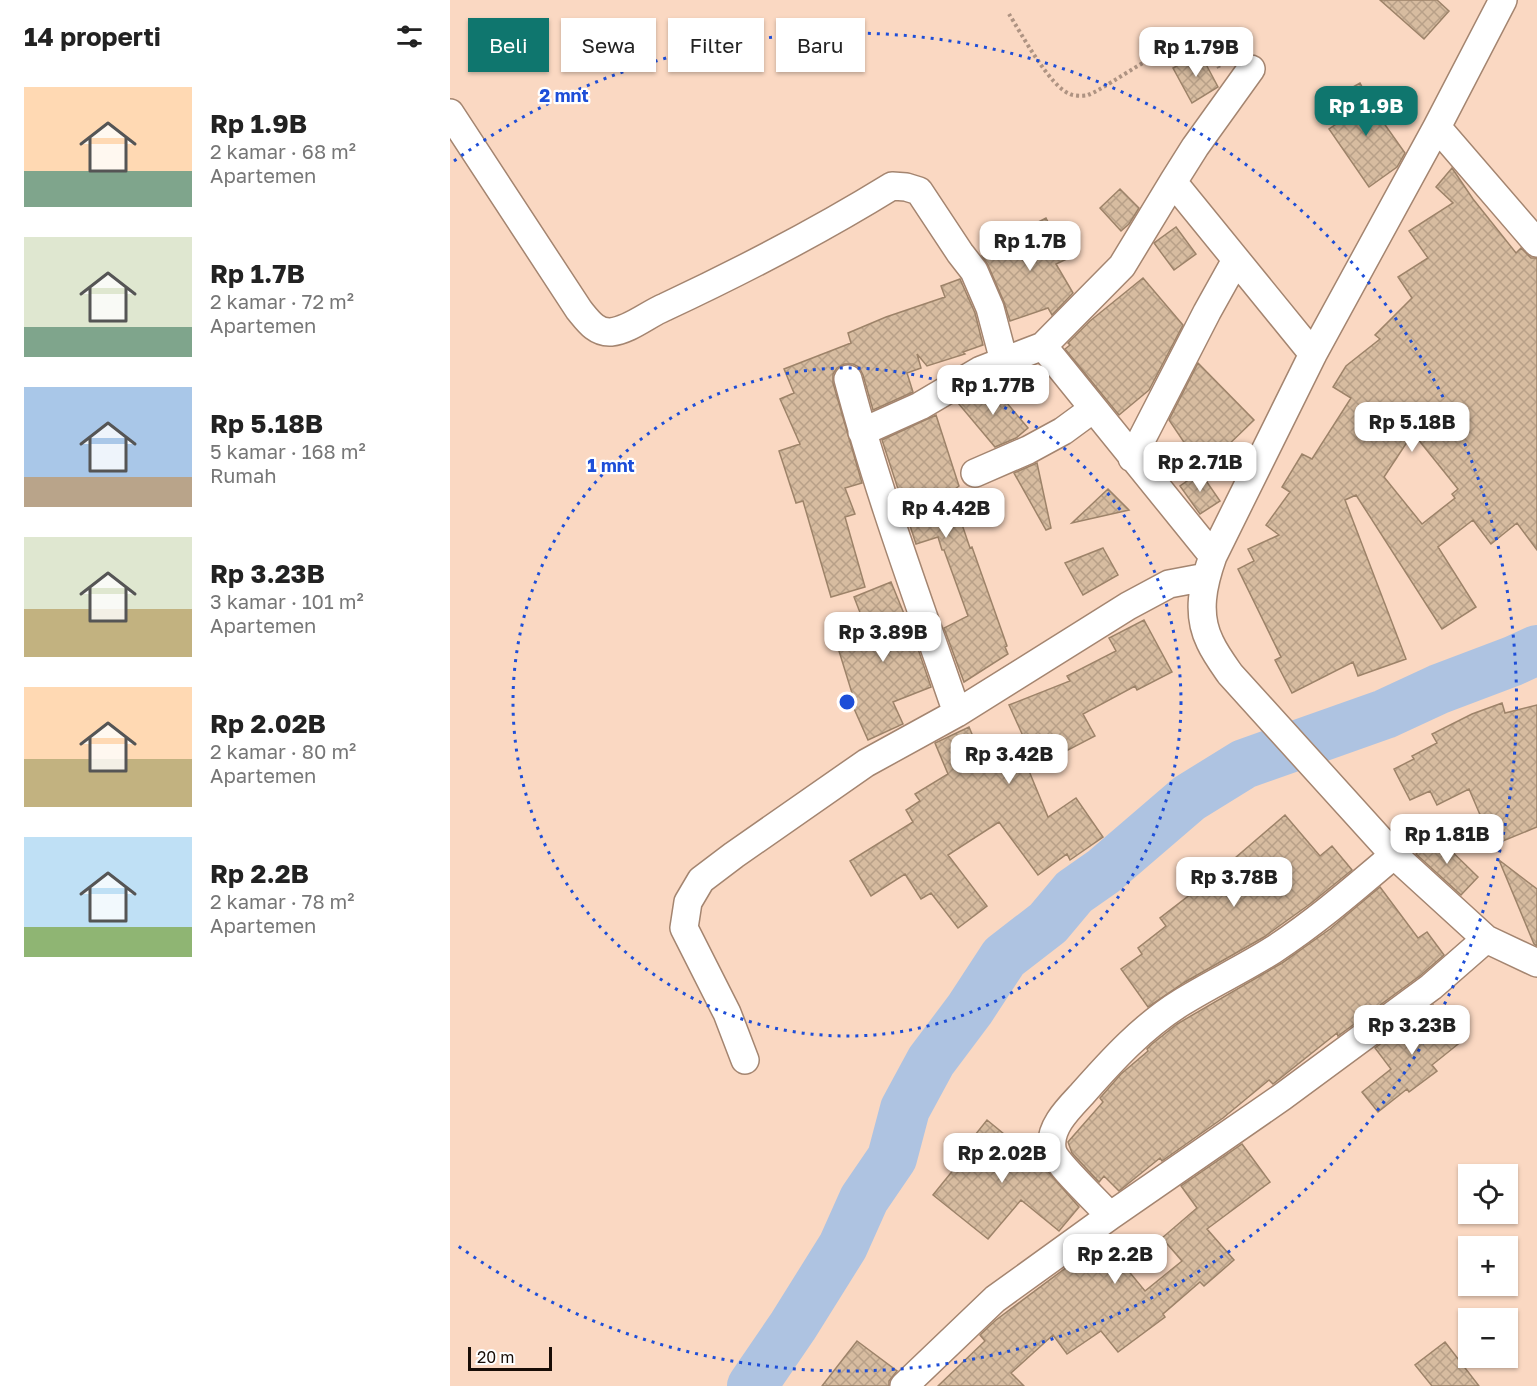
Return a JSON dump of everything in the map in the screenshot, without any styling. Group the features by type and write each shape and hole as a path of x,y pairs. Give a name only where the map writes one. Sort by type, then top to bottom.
{"street":[{"path":"1503,0 1437,127 1313,354 1209,567 1201,608 1209,642 1230,674 1394,855 1486,939 1537,963"},
{"path":"862,432 920,406 981,370 1043,346 1122,266 1195,147 1251,69"},
{"path":"450,113 579,310 593,327 609,332 624,329 653,312 748,268 892,186 906,187 919,191 974,271 990,308 1004,361"},
{"path":"1437,127 1537,243"},
{"path":"1173,182 1313,354"},
{"path":"1132,458 1236,260"},
{"path":"1043,346 1132,458 1209,567"},
{"path":"848,379 862,432 894,532 957,713"},
{"path":"975,473 1028,450 1093,409"},
{"path":"746,1060 727,1013 684,928 688,902 701,880 866,763 957,713 1128,606 1168,584 1209,567"},
{"path":"1110,1216 1057,1160 1052,1149 1053,1135 1064,1113 1117,1054 1144,1029 1181,1002 1273,950 1341,900 1394,855"},
{"path":"904,1386 995,1299 1291,1090 1431,987 1486,939"}],"path":[{"path":"1009,14 1055,84 1071,94 1086,96 1143,63 1179,45 1191,42 1202,43 1210,49 1233,95"}],"building":[{"path":"1380,0 1437,0 1449,11 1424,39"},
{"path":"1200,53 1218,87 1192,103 1173,68"},
{"path":"1360,83 1376,112 1405,153 1397,167 1369,187 1329,129 1348,116 1337,96"},
{"path":"1452,168 1473,199 1516,253 1521,248 1531,258 1537,258 1537,550 1517,523 1491,544 1473,520 1438,547 1476,607 1442,629 1356,495 1345,500 1406,659 1358,676 1353,662 1292,693 1275,660 1281,657 1238,569 1254,561 1248,549 1279,535 1266,525 1290,492 1282,487 1302,454 1312,459 1351,398 1333,387 1346,366 1380,339 1375,335 1412,298 1398,277 1428,258 1409,231 1453,203 1436,187","holes":["1413,433 1458,489 1452,494 1455,498 1422,524 1384,477"]},
{"path":"1120,189 1139,208 1129,224 1121,231 1100,208"},
{"path":"1046,218 1067,259 1056,264 1073,293 1052,315 1048,308 1010,321 1004,302 982,256 1014,245 1009,237"},
{"path":"1176,227 1196,254 1174,270 1154,243"},
{"path":"1143,278 1183,325 1149,390 1119,415 1065,349 1090,321"},
{"path":"960,279 975,313 983,345 963,352 965,354 927,366 917,354 921,368 907,373 913,392 873,410 859,367 844,364 833,374 833,383 862,483 845,488 855,514 845,517 865,587 831,597 803,501 796,503 779,451 800,444 780,399 794,393 784,369 851,343 848,333 945,297 941,286"},
{"path":"1198,363 1254,420 1222,451 1230,464 1208,478 1169,420"},
{"path":"990,383 1028,428 1016,438 995,447 958,403"},
{"path":"936,415 959,486 951,492 1008,654 964,682 944,628 968,616 938,537 916,544 882,440"},
{"path":"1037,463 1051,528 1046,530 1014,473"},
{"path":"1200,472 1220,501 1200,514 1180,486"},
{"path":"1108,489 1129,510 1072,523"},
{"path":"1103,548 1118,575 1083,595 1065,563"},
{"path":"891,582 931,687 893,702 903,724 868,740 848,695 852,693 839,651 871,641 854,597"},
{"path":"1144,620 1172,672 1137,690 1135,686 1083,714 1095,736 1064,752 1066,756 1029,771 1048,817 1076,798 1103,837 1070,860 1067,854 1038,875 999,822 948,855 987,906 958,928 931,893 921,899 905,874 871,896 850,861 913,822 906,810 920,801 915,794 948,774 935,743 969,727 980,753 1023,736 1009,705 1070,681 1067,676 1116,651 1109,638"},
{"path":"1502,703 1505,713 1537,705 1537,827 1493,845 1469,789 1437,805 1430,791 1410,800 1394,769 1414,759 1412,756 1437,743 1432,734 1472,714"},
{"path":"1285,815 1320,856 1332,846 1352,870 1264,937 1185,982 1148,1007 1121,969 1142,954 1138,948 1166,926 1160,918 1196,890 1188,879 1215,861 1221,870"},
{"path":"1435,835 1478,877 1461,895 1416,854"},
{"path":"1499,860 1537,889 1537,946 1534,944"},
{"path":"1380,887 1418,938 1427,932 1444,955 1421,975 1338,1036 1337,1033 1273,1084 1269,1080 1223,1118 1162,1161 1160,1158 1119,1191 1104,1176 1099,1182 1072,1153 1068,1142 1103,1102 1100,1098 1121,1074 1177,1024 1282,963 1330,929"},
{"path":"1433,1005 1462,1041 1432,1065 1437,1071 1409,1092 1407,1089 1378,1112 1362,1092 1391,1069 1375,1048"},
{"path":"987,1120 1043,1166 1079,1207 1059,1231 1021,1200 988,1239 933,1195 959,1163 955,1160"},
{"path":"1242,1144 1270,1182 1207,1229 1234,1260 1204,1286 1200,1282 1163,1314 1165,1317 1118,1352 1101,1331 1067,1354 1053,1335 1011,1373 1024,1386 938,1386 985,1341 980,1335 996,1320 1103,1240 1145,1291 1182,1261 1162,1238 1197,1208 1181,1186"},
{"path":"857,1341 897,1371 889,1381 889,1386 822,1386"},
{"path":"1445,1342 1458,1359 1458,1368 1465,1368 1479,1386 1432,1386 1415,1365"}],"waterway":[{"path":"752,1386 843,1246 864,1199 892,1158 905,1109 931,1061 970,1009 1004,957 1048,923 1074,892 1104,871 1189,798 1244,764 1385,714 1439,689 1537,650"}]}
